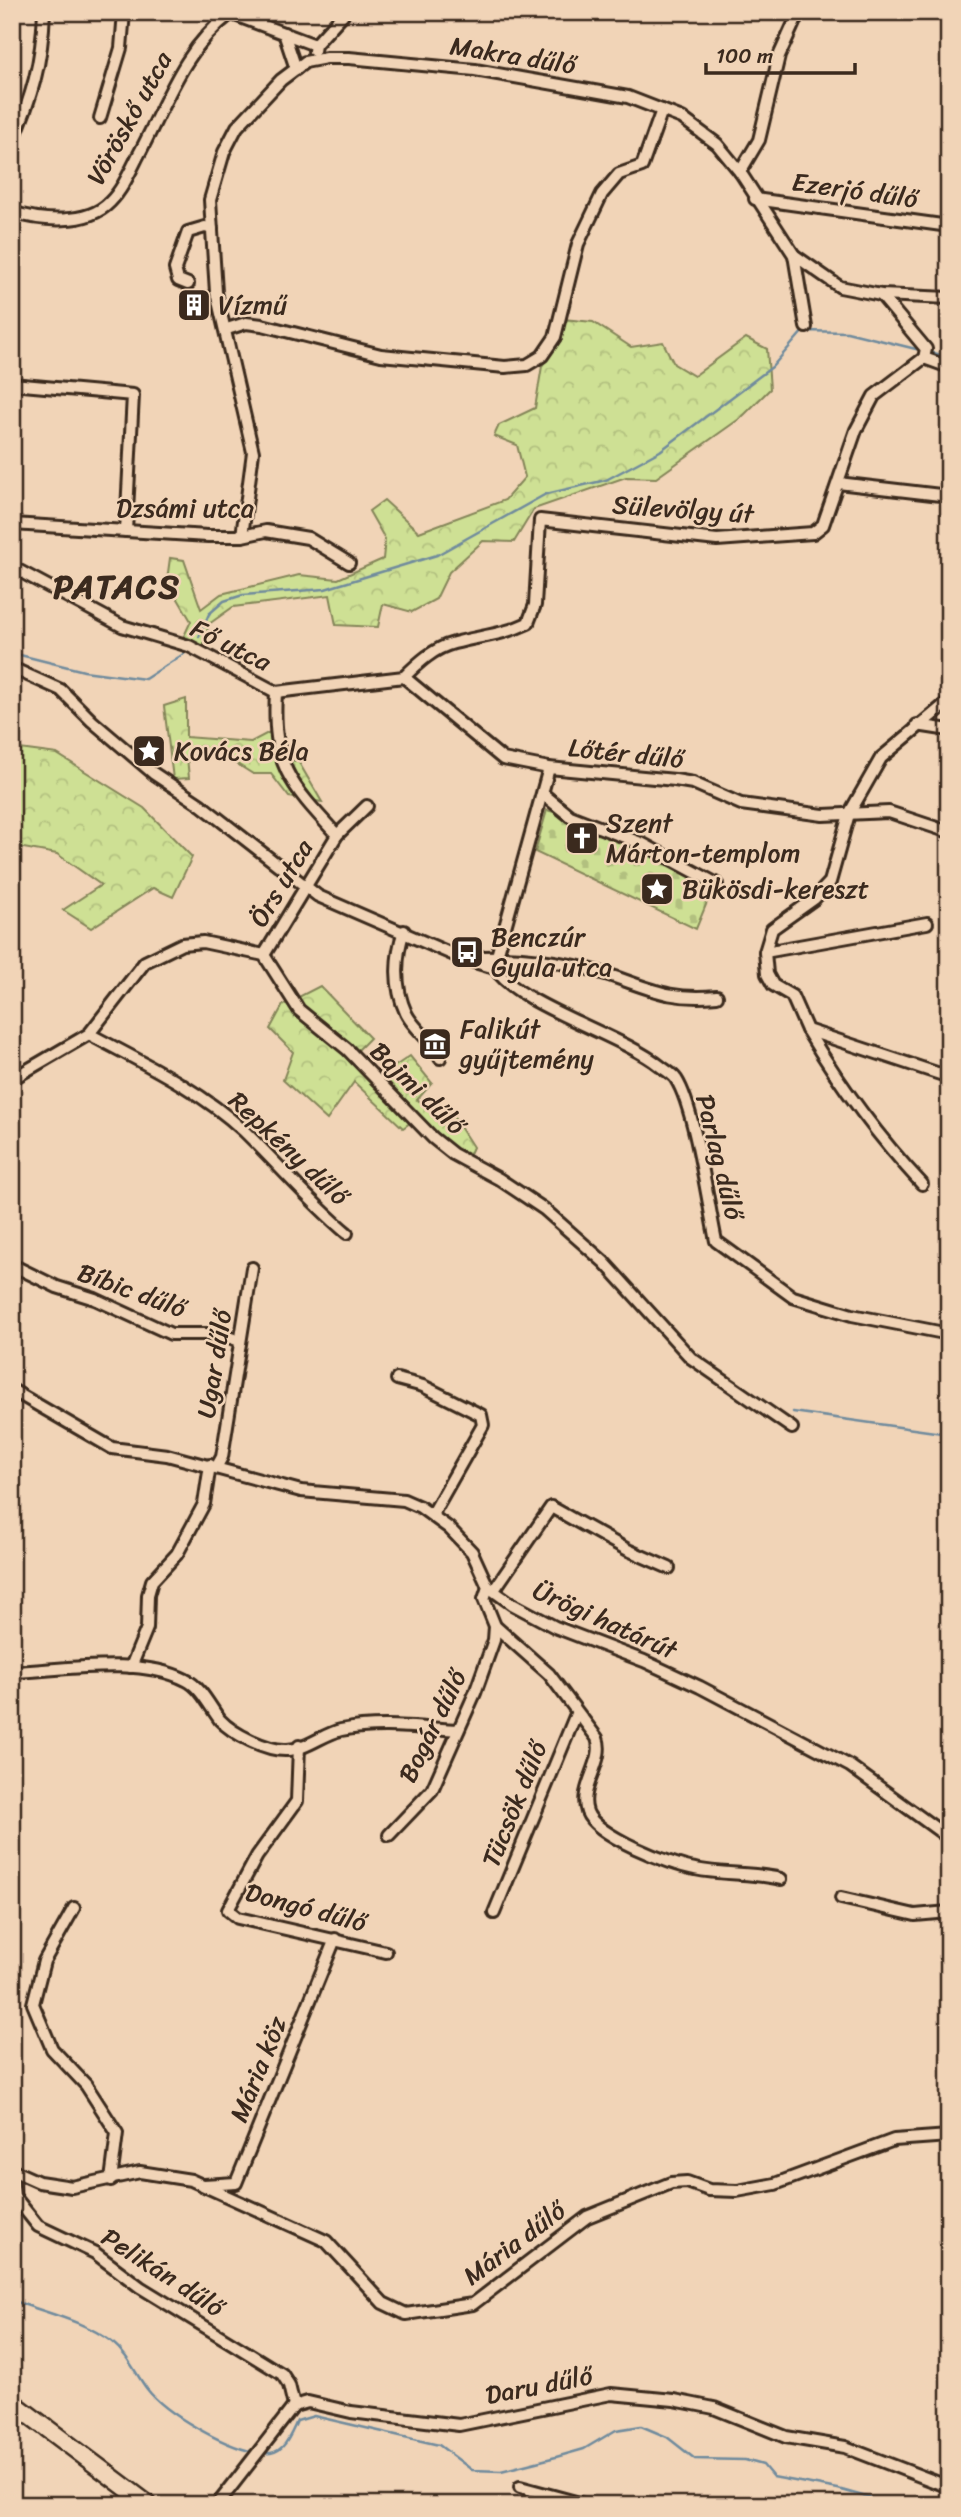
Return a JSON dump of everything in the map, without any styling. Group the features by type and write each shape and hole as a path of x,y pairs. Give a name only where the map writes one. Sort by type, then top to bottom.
{"main road":[{"path":"18,2406 149,2505"}],"street":[{"path":"12,143 33,94 42,59 44,12"},
{"path":"100,118 121,48 124,12"},
{"path":"311,61 316,45 345,12"},
{"path":"799,12 779,57 758,140 740,172 755,199 794,255 840,287 881,295 948,296"},
{"path":"229,13 316,45"},
{"name":"Vöröskő utca","path":"12,212 36,219 70,218 91,213 109,204 131,170 186,62 209,29 229,13"},
{"path":"284,33 296,69"},
{"name":"Makra dűlő","path":"242,536 253,452 216,292 211,200 224,152 237,127 296,69 311,61 349,58 475,70 628,97 682,118 717,144 740,172"},
{"path":"226,329 254,324 381,355 505,367 527,366 542,356 555,337 578,244 602,194 619,174 642,166 662,110"},
{"name":"Ezerjó dűlő","path":"755,199 949,226"},
{"path":"188,284 178,280 175,270 184,239 188,232 205,227 212,229"},
{"path":"794,255 806,327"},
{"path":"881,295 925,354 949,367"},
{"name":"Sülevölgy út","path":"404,677 424,657 452,643 506,633 528,623 535,604 540,520 717,540 813,533 823,525 856,430 874,396 925,354"},
{"path":"12,384 133,395 126,531"},
{"path":"838,483 949,496"},
{"name":"Dzsámi utca","path":"12,524 242,536 266,531 308,538 349,563"},
{"name":"Fő utca","path":"12,567 122,626 189,646 276,692 404,677"},
{"path":"12,668 61,690 92,721 153,773 201,805 318,896 497,971 497,956 549,768"},
{"name":"Lőtér dűlő","path":"404,677 503,759 549,768 693,783 741,803 823,815 889,812 949,832"},
{"name":"Örs utca","path":"276,692 274,728 277,750 289,778 337,835"},
{"path":"922,1184 898,1159 832,1072 807,1030 792,996 773,985 767,974 765,952 772,929 814,900 830,882 849,814 881,758 917,725 949,701"},
{"path":"917,725 949,730"},
{"path":"543,794 570,816 643,844 717,884"},
{"name":"Örs utca","path":"264,956 337,835 368,806"},
{"path":"765,952 927,923"},
{"path":"404,932 398,960 399,993 406,1015 438,1051 440,1058"},
{"path":"12,1079 89,1034 145,962 182,944 202,942 264,956"},
{"name":"Bajmi dűlő","path":"264,956 299,1010 347,1049 433,1138 453,1154 499,1179 544,1209 613,1270 691,1358 792,1428"},
{"path":"461,958 497,956 577,966 685,999 717,996"},
{"name":"Parlag dűlő","path":"497,971 517,991 643,1053 676,1078 688,1108 716,1241 793,1297 852,1315 949,1334"},
{"path":"807,1030 949,1077"},
{"name":"Repkény dűlő","path":"89,1034 177,1081 243,1130 322,1212 347,1233"},
{"name":"Bíbic dűlő","path":"12,1265 170,1334 219,1334 240,1342"},
{"name":"Ugar dűlő","path":"131,1667 147,1628 152,1581 177,1554 204,1504 214,1466 222,1457 252,1268"},
{"path":"397,1379 423,1386 481,1415 483,1425 432,1515"},
{"path":"12,1390 112,1448 167,1455 301,1491 404,1500 432,1515 472,1552 491,1588"},
{"path":"669,1568 628,1550 551,1507 484,1600 495,1626 549,1674 600,1746 586,1793 587,1812 595,1822 638,1848 692,1869 730,1874 752,1872 781,1879"},
{"name":"Ürögi határút","path":"491,1588 555,1627 644,1661 850,1766 949,1838"},
{"name":"Bogár dűlő","path":"389,1835 432,1790 487,1662 495,1626"},
{"path":"12,1672 131,1667 186,1680 222,1722 263,1745 287,1750 339,1730 362,1727 458,1730"},
{"name":"Tücsök dűlő","path":"494,1913 576,1714"},
{"name":"Dongó dűlő","path":"299,1746 297,1801 257,1856 228,1910 238,1917 386,1952"},
{"path":"841,1898 915,1915 949,1912"},
{"path":"74,1908 44,1961 33,2004 52,2049 86,2085 117,2133 111,2180"},
{"name":"Mária köz","path":"201,2185 236,2183 335,1939"},
{"name":"Mária dűlő","path":"12,2170 39,2182 72,2187 140,2172 191,2180 326,2241 383,2303 406,2314 473,2304 587,2217 671,2183 687,2182 709,2190 737,2191 775,2184 894,2140 949,2136"},
{"name":"Pelikán dűlő","path":"12,2176 15,2196 38,2226 95,2253 141,2287 282,2374 289,2385 294,2406"},
{"name":"Daru dűlő","path":"294,2406 309,2402 351,2412 459,2425 599,2396 674,2400 714,2408 786,2437 845,2447 949,2487"},
{"path":"12,2427 18,2406"},
{"path":"217,2505 294,2406"},
{"path":"520,2487 587,2505"}],"green space":[{"path":"563,319 593,322 631,347 663,342 674,364 694,376 746,338 767,349 770,389 742,417 656,478 626,477 534,509 514,542 483,541 449,572 436,599 412,612 383,604 378,627 336,625 330,595 233,607 209,624 203,647 183,638 191,621 167,580 170,558 184,560 201,609 221,594 299,575 338,579 383,559 385,539 369,511 384,500 419,532 505,500 525,477 517,445 494,436 499,425 535,408 542,366 562,339"},
{"path":"186,699 186,737 251,742 272,731 271,720 282,719 281,747 286,760 298,761 322,802 289,797 271,774 253,774 221,754 187,757 189,778 173,779 164,706"},
{"path":"12,748 57,754 144,808 192,857 173,897 153,888 91,928 63,910 101,885 57,854 12,846"},
{"path":"547,810 602,826 715,883 696,929 535,852"},
{"path":"320,986 370,1038 356,1052 379,1077 410,1056 432,1083 417,1100 453,1116 473,1147 469,1156 410,1123 403,1128 354,1082 327,1120 283,1080 293,1052 270,1029 283,1005"}],"waterway":[{"path":"199,637 209,614 224,601 243,595 325,589 437,555 546,494 606,480 660,451 772,367 803,331 847,332 924,351"},
{"path":"930,352 949,357"},
{"path":"12,653 84,671 145,679 185,653"},
{"path":"793,1412 949,1434"},
{"path":"12,2300 76,2322 100,2334 118,2347 147,2389 168,2409 212,2436 254,2452"},
{"path":"260,2453 280,2449 288,2440 297,2421 314,2416 439,2445 472,2470 501,2471 584,2449 616,2430 641,2426 667,2437 695,2459 745,2460 763,2465 773,2477 838,2489 895,2505"}],"place":[{"name":"Vízmű","path":"194,305"},
{"name":"Kovács Béla","path":"149,751"},
{"name":"Szent Márton-templom","path":"582,838"},
{"name":"Bükösdi-kereszt","path":"657,889"},
{"name":"Benczúr Gyula utca","path":"467,952"},
{"name":"Falikút gyűjtemény","path":"435,1044"}],"district":[{"name":"PATACS","path":"117,586"}]}
